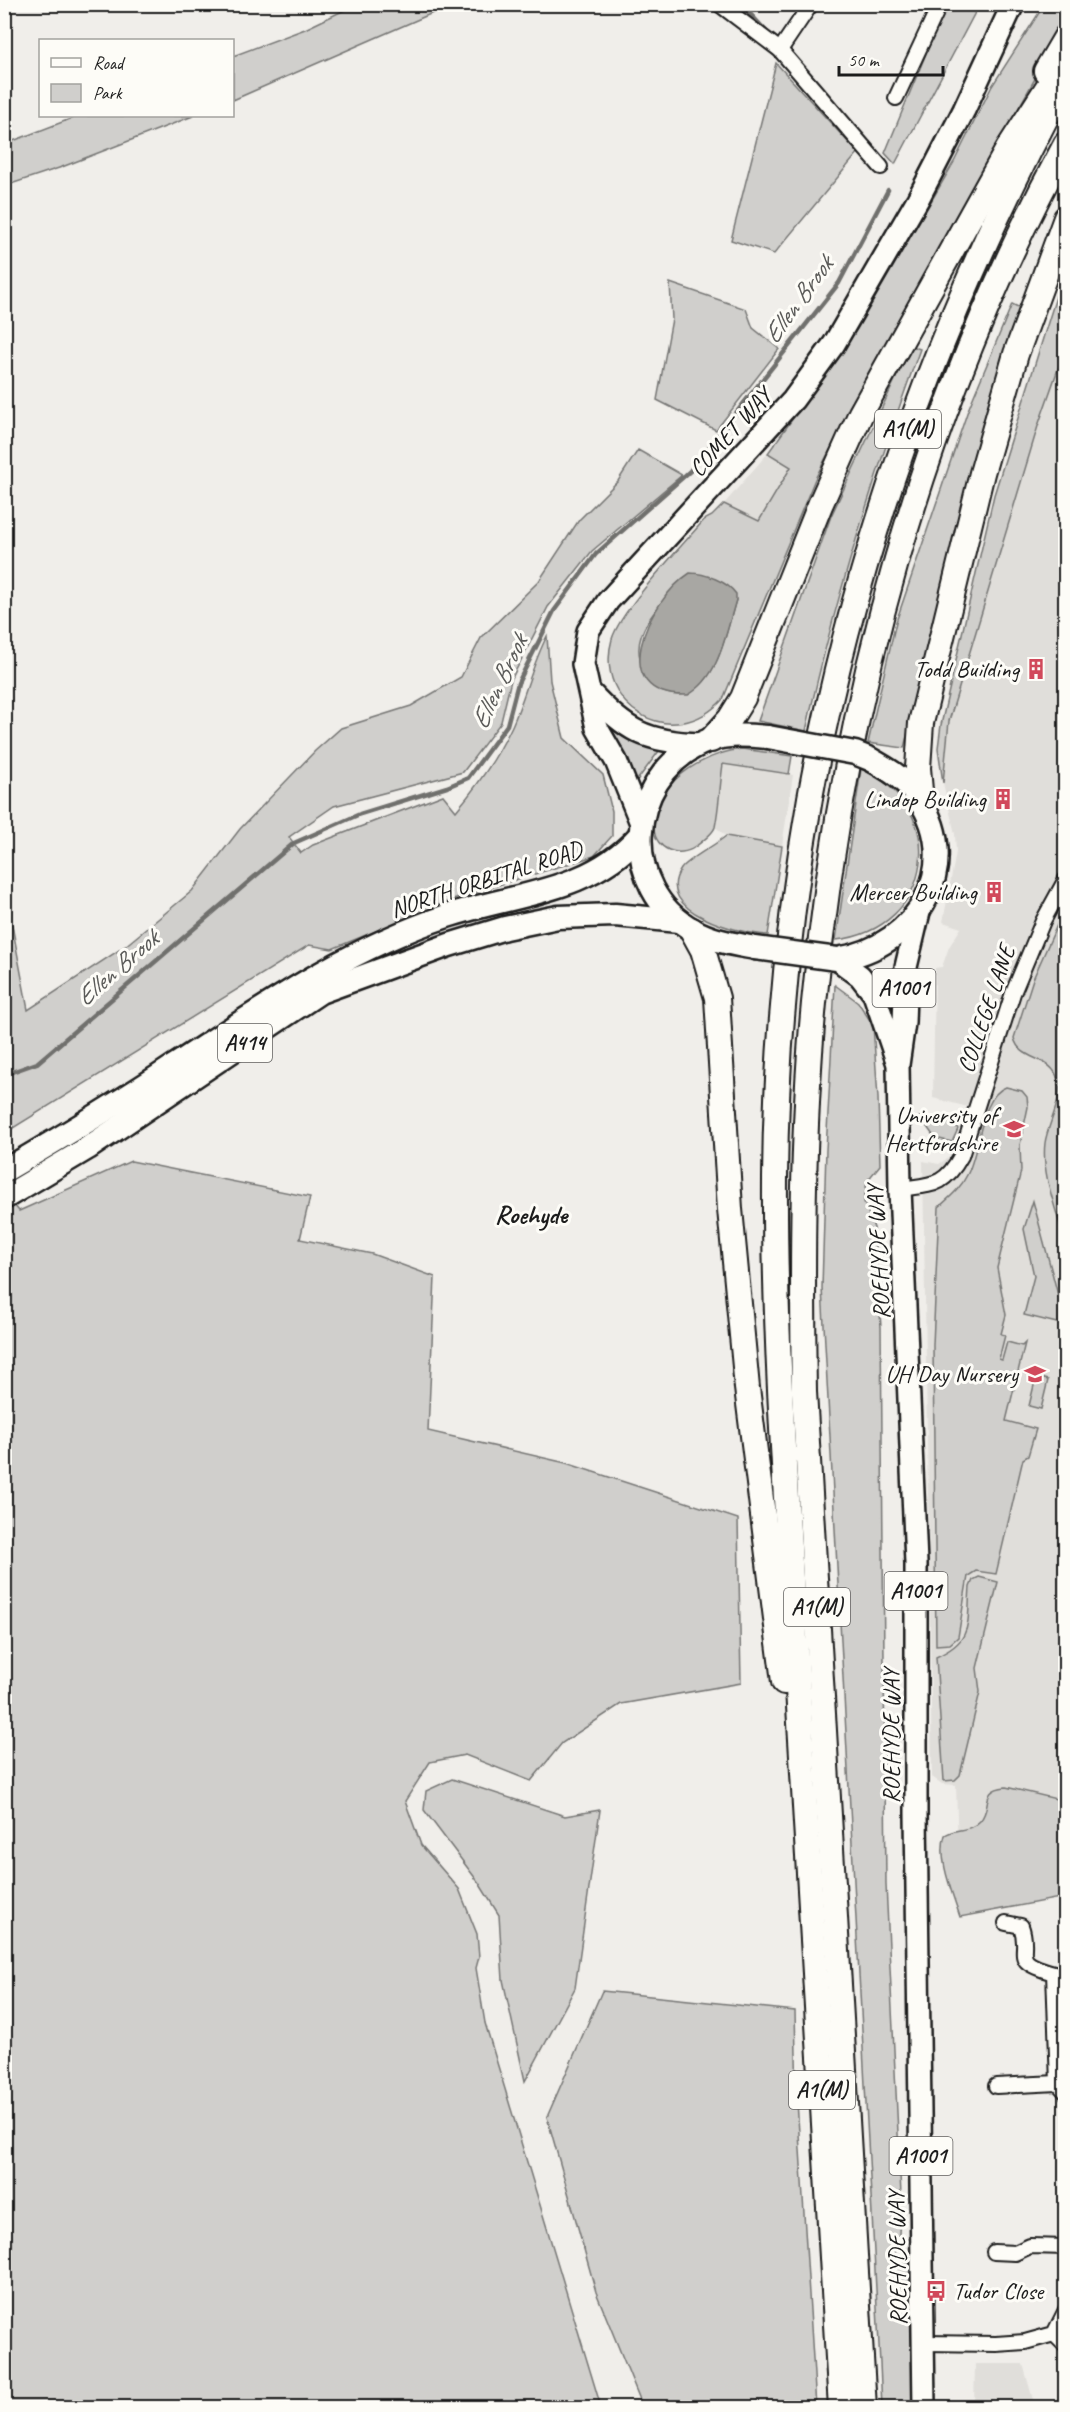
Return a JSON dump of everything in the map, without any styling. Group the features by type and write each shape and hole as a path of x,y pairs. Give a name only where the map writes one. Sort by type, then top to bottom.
{"highway":[{"path":"803,1773 789,1716 780,1657 747,1388 730,1209 717,998 703,950 686,925 662,904 649,883 640,852 640,830 646,803 667,768 705,742 730,719 743,698 819,505 861,413 1008,149 1065,37"},
{"path":"1008,149 1065,59"},
{"name":"A1(M)","path":"841,2408 782,1423 775,1171 782,1019 810,798 847,626 893,472 931,365 969,275 1001,204 1065,80"},
{"name":"A1(M)","path":"864,2408 804,1392 802,1274 805,1154 814,1005 839,808 868,663 901,542 977,331 1065,144"},
{"path":"686,925 731,944 837,959 869,952 884,945 919,912 930,886 936,857 934,838 921,802 918,768 921,723 982,473 1016,354 1065,218"},
{"path":"705,742 735,735 768,737 855,753 870,759 905,782 921,802"},
{"name":"NORTH ORBITAL ROAD","path":"4,1171 172,1068 292,988 338,962 447,916 560,886 594,874 625,852 640,830"},
{"name":"A414","path":"4,1198 88,1148 320,992 449,945 505,928 558,917 615,915 686,925"}],"main road":[{"name":"COMET WAY","path":"640,830 616,761 597,728 587,690 583,664 588,631 597,614 793,400 834,344 918,199 964,110 1013,4"},
{"path":"587,690 616,720 641,735 670,743 705,742"},
{"name":"ROEHYDE WAY","path":"919,912 906,967 904,1023 898,1065 900,1189 916,1563 916,1814 924,2408"},
{"name":"ROEHYDE WAY","path":"837,959 860,976 874,994 898,1065"}],"street":[{"path":"719,4 780,50 881,167"},
{"path":"780,50 811,4"},
{"path":"896,99 940,4"},
{"name":"COLLEGE LANE","path":"900,1189 935,1184 951,1175 961,1156 1012,993 1043,921 1065,879"},
{"path":"996,2086 1062,2088 1060,1973 1030,1964 1023,1957 1021,1926 1006,1923"},
{"path":"994,2252 1015,2253 1030,2246 1065,2247"},
{"path":"924,2343 1025,2342 1054,2334 1065,2310"},
{"path":"1054,2334 1065,2346"}],"shaded area":[{"name":"University of Hertfordshire","path":"1065,349 1065,1897 960,1917 956,1785 942,1784 932,1777 923,1161 939,1164 951,1156 968,1107 933,1098 935,968 942,967 949,947 961,928 943,922 956,852 955,834 943,783 949,721 1038,426"},
{"path":"768,453 792,466 759,522 724,504"},
{"path":"690,573 709,576 722,582 736,594 736,600 720,653 708,677 688,695 662,692 647,681 640,665 641,645 648,624 660,604 674,586"},
{"path":"723,763 793,775 782,846 726,836 713,825"},
{"path":"975,2364 1023,2364 1035,2407 974,2407"}],"green space":[{"path":"357,4 451,5 234,100 234,56 305,29"},
{"path":"946,5 979,5 895,164 885,153"},
{"path":"1044,5 1065,5 1065,25 857,397 815,479 723,699 703,715 682,722 661,722 642,715 626,702 614,685 609,663 612,639 618,626 639,595 667,562 704,520 712,516 724,504 759,521 791,467 768,453 857,329 954,162 992,86","holes":["685,577 736,600 720,652 703,683 690,692 674,694 655,688 640,658 641,636 653,614"]},
{"path":"776,63 858,153 774,254 731,240"},
{"path":"75,117 190,117 62,167 5,186 5,144"},
{"path":"1065,268 1065,349 1038,426 949,721 943,783 938,748 941,725 994,495"},
{"path":"670,283 746,309 753,328 779,349 716,430 657,400 672,319"},
{"path":"1012,304 1022,309 982,433 904,748 868,743 896,622 968,410"},
{"path":"911,346 920,349 856,538 829,634 806,731 758,721 831,516"},
{"path":"638,450 682,475 592,551 548,607 511,680 501,722 463,772 334,806 289,837 301,853 313,845 443,795 456,811 487,771 506,738 547,636 550,681 564,738 603,775 612,811 612,836 594,856 456,898 332,949 309,945 5,1133 5,917 12,925 28,1010 124,947 192,891 240,829 315,751 341,728 411,706 461,677 481,638 539,581 579,520 618,481"},
{"path":"609,724 630,741 659,751 635,783 604,726"},
{"path":"742,749 792,756 789,774 723,764 714,830 689,850 675,852 663,847 655,836 655,813 670,785 696,764"},
{"path":"861,769 890,787 909,811 919,837 920,865 911,891 894,914 869,931 836,940"},
{"path":"726,836 782,846 768,935 739,930 704,918 689,909 679,897 675,884 681,869"},
{"path":"1065,907 1065,1243 1048,1181 1044,1155 1058,1095 1058,1080 1055,1072 1049,1066 1023,1051 1017,1046 1014,1038 1033,979"},
{"path":"835,985 858,1002 873,1025 878,1098 880,1165 867,1181 864,1202 874,1228 881,1327 886,1885 901,2195 899,2234 892,2263 914,2263 915,2407 882,2407 822,1288 826,1150"},
{"path":"1006,1087 1022,1091 1027,1097 1028,1107 1020,1145 1021,1171 997,1268 1006,1315 1001,1334 1005,1335 999,1359 1002,1360 1007,1342 1022,1346 1025,1343 1006,1421 1036,1429 1028,1456 1023,1459 996,1574 976,1571 968,1576 958,1637 950,1644 936,1645 933,1345 939,1207 965,1180 991,1101 997,1092"},
{"path":"920,1117 955,1124 958,1129 952,1142 935,1138"},
{"path":"131,1161 310,1197 300,1239 372,1254 435,1277 428,1431 566,1463 738,1519 741,1683 621,1704 562,1743 531,1781 465,1755 430,1762 405,1801 421,1845 459,1889 477,1934 479,1957 476,1968 485,2023 601,2407 5,2407 4,1210 14,1205 19,1211"},
{"path":"1033,1201 1065,1313 1065,1325 1024,1315 1034,1276 1024,1229"},
{"path":"1036,1377 1048,1380 1041,1409 1029,1406"},
{"path":"979,1577 998,1582 977,1668 980,1692 960,1775 955,1780 944,1781 936,1657 948,1651 963,1637 968,1621 970,1587 973,1580"},
{"path":"452,1779 565,1816 600,1810 575,1988 525,2081 503,1980 499,1915 479,1883 424,1810 426,1791"},
{"path":"1006,1787 1065,1801 1065,1897 960,1917 944,1865 945,1835 980,1821 984,1816 992,1791"},
{"path":"602,1991 795,2011 797,2101 816,2407 643,2407 596,2292 547,2117"}],"waterway":[{"name":"Ellen Brook","path":"741,4 766,31"},
{"name":"Ellen Brook","path":"4,1080 9,1073 37,1063 294,843 360,814 447,787 468,778 507,725 518,683 554,611 596,554 690,471 839,283 888,190"}],"place":[{"name":"Todd Building","path":"1036,669"},
{"name":"Lindop Building","path":"1003,799"},
{"name":"Mercer Building","path":"994,892"},
{"name":"University of Hertfordshire","path":"1014,1129"},
{"name":"UH Day Nursery","path":"1035,1374"},
{"name":"Tudor Close","path":"936,2291"}],"district":[{"name":"Roehyde","path":"531,1214"}]}
